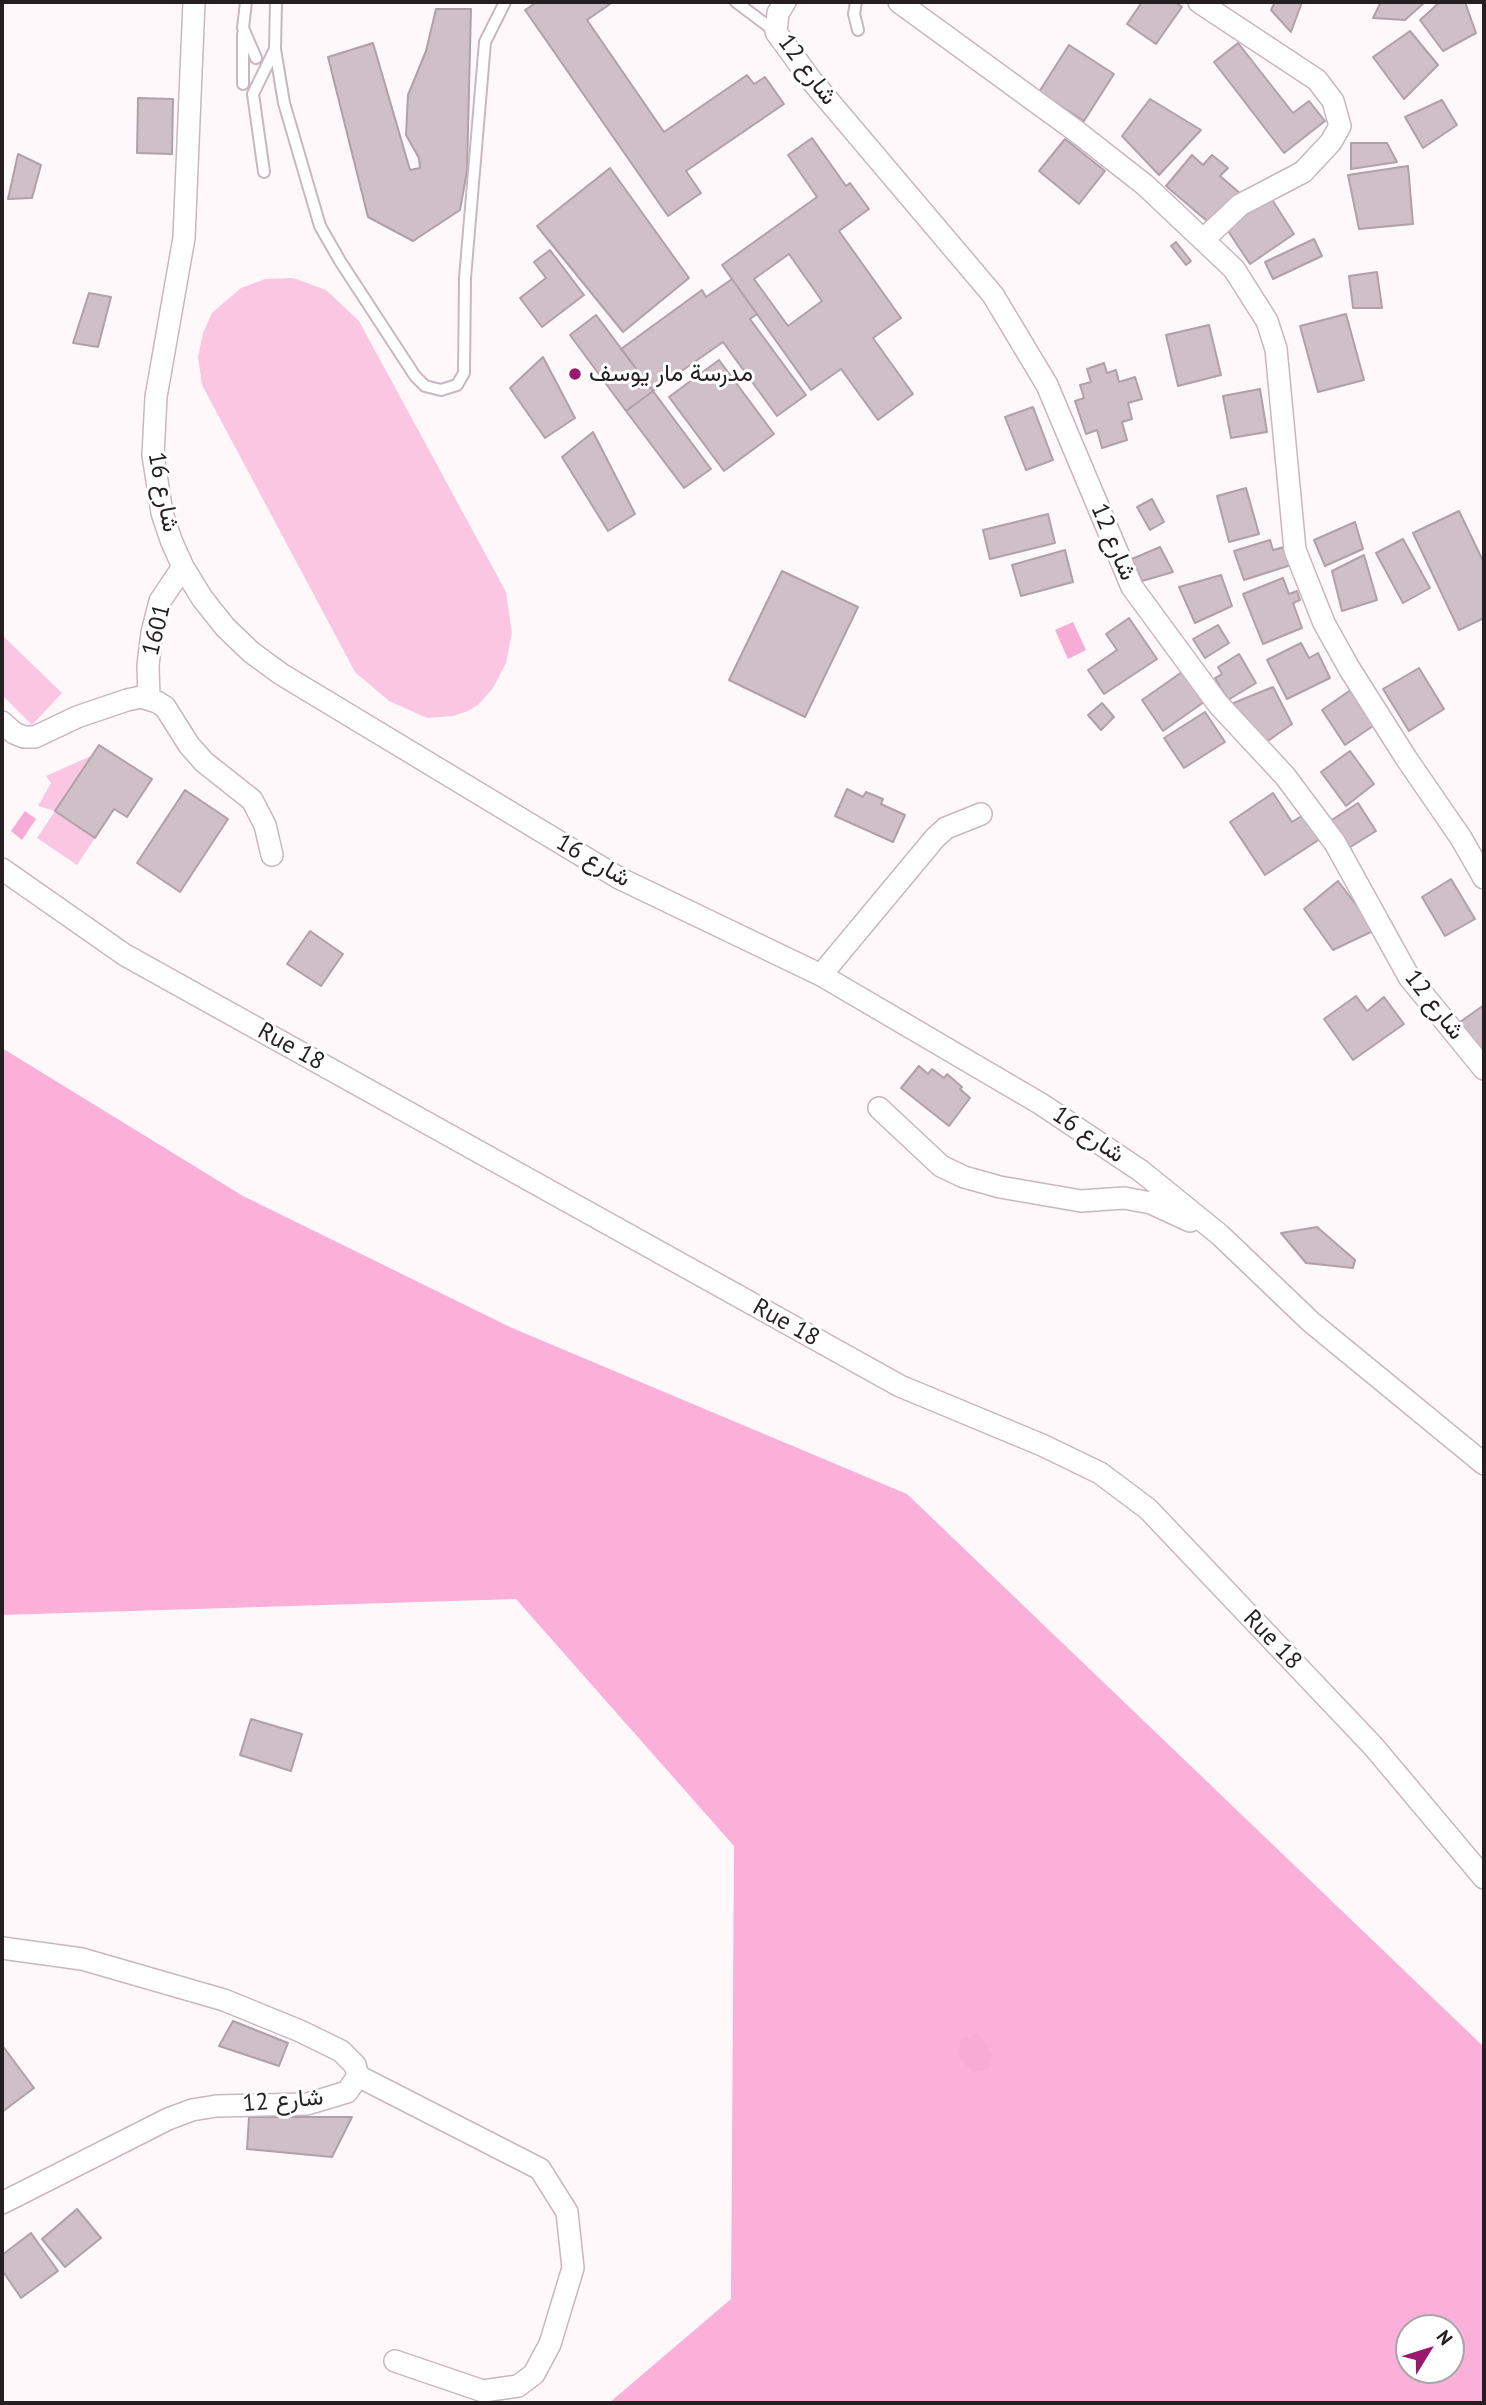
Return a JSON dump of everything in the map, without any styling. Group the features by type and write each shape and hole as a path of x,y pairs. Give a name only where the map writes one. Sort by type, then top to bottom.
{"street":[{"name":"شارع 16","path":"194,2 184,238 156,397 153,455 160,503 183,567 202,598 225,627 251,652 281,674 619,878 821,975 1041,1104 1142,1171 1220,1235 1311,1322 1484,1464"},
{"name":"شارع 12","path":"785,2 778,13 776,32 811,80 993,295 1047,385 1132,587 1219,704 1285,776 1335,843 1409,977 1484,1069"},
{"path":"899,2 1076,131 1145,186 1234,269 1267,321 1276,349 1295,550 1324,623 1349,668 1461,838 1484,878"},
{"path":"1199,2 1317,80 1333,102 1340,126 1331,142 1304,172 1240,205 1203,240"},
{"name":"1601","path":"149,698 148,665 160,601 183,567"},
{"path":"2,722 14,733 35,737 127,699 149,698 165,707 189,745 204,762 251,800 265,825 272,855"},
{"path":"821,975 935,838 946,828 981,814"},
{"name":"Rue 18","path":"2,869 125,955 888,1380 1042,1445 1100,1473 1148,1509 1354,1726 1484,1878"},
{"path":"879,1108 941,1166 964,1177 1000,1187 1081,1200 1124,1198 1152,1203 1220,1235"},
{"path":"2,1948 82,1959 223,2000 300,2031 341,2051 355,2064 358,2076 540,2169 567,2212 573,2268 550,2344 534,2374 518,2386 483,2391 395,2361"},
{"name":"شارع 12","path":"5,2194 192,2110 216,2106 307,2104 347,2092 358,2076"}],"lane":[{"path":"243,84 246,2"},
{"path":"276,2 275,49 284,103 320,226 415,376 432,390 447,390 457,385 464,373 465,278 485,42 505,2"},
{"path":"736,2 776,32"},
{"path":"856,2 854,13 858,30"},
{"path":"243,28 256,58"},
{"path":"264,172 253,94 275,49"}],"shaded area":[{"path":"293,278 326,290 359,321 506,592 512,633 506,663 493,688 478,705 468,711 453,716 427,718 389,701 355,672 202,385 198,357 203,333 212,313 241,288 265,279"},
{"path":"1073,622 1086,650 1068,659 1055,630"},
{"path":"2,635 62,693 32,725 2,695"},
{"path":"91,756 55,811 38,806 51,783 46,776"},
{"path":"25,811 36,819 22,840 11,831"},
{"path":"55,811 95,838 77,865 37,838"},
{"path":"2,1048 243,1196 512,1328 907,1494 1484,2047 1484,2403 609,2403 731,2299 734,1846 516,1599 2,1615"},
{"path":"978,2033 992,2055 988,2070 972,2072 959,2056 960,2040"}],"building":[{"path":"537,2 613,2 587,20 664,132 747,75 754,84 765,77 784,104 686,171 701,193 668,216 525,10"},
{"path":"1142,2 1175,2 1182,7 1156,44 1127,24"},
{"path":"1275,2 1302,2 1291,32 1271,10"},
{"path":"1381,2 1425,2 1405,20 1373,18"},
{"path":"1440,2 1465,2 1476,33 1443,51 1420,20"},
{"path":"436,9 471,9 467,171 460,210 413,241 368,217 328,57 373,43 410,170 420,168 419,158 406,135 408,95 426,51"},
{"path":"1410,31 1438,65 1404,99 1373,57"},
{"path":"1238,43 1293,113 1309,101 1325,121 1284,153 1214,62"},
{"path":"1069,45 1114,74 1084,121 1039,92"},
{"path":"138,98 173,99 172,154 137,153"},
{"path":"1150,99 1201,130 1159,175 1122,136"},
{"path":"1442,100 1457,125 1423,148 1405,117"},
{"path":"812,138 846,186 850,183 869,209 839,231 901,318 873,338 913,394 878,420 841,369 811,390 722,265 817,197 788,155","holes":["789,254 822,301 788,326 754,279"]},
{"path":"1065,139 1105,171 1079,204 1039,171"},
{"path":"1351,143 1387,143 1397,162 1351,169"},
{"path":"18,154 41,165 32,198 8,199"},
{"path":"1192,155 1203,165 1212,155 1228,168 1220,176 1242,195 1214,227 1166,186"},
{"path":"1408,166 1413,224 1359,229 1348,175"},
{"path":"610,168 689,278 623,332 537,226"},
{"path":"1271,198 1294,234 1250,264 1226,228"},
{"path":"1314,239 1322,256 1273,279 1265,262"},
{"path":"1176,242 1191,261 1186,265 1171,246"},
{"path":"550,250 584,295 542,327 520,298 546,278 534,262"},
{"path":"1377,272 1382,308 1353,308 1349,276"},
{"path":"732,279 757,314 750,319 806,395 777,416 723,342 653,391 621,349 702,290 706,297"},
{"path":"89,293 111,297 98,347 73,343"},
{"path":"1346,314 1364,380 1318,392 1300,326"},
{"path":"596,315 653,391 626,411 570,335"},
{"path":"1209,325 1221,375 1178,386 1166,335"},
{"path":"543,357 575,418 545,438 510,388"},
{"path":"719,360 774,434 724,471 669,397"},
{"path":"1104,363 1107,373 1116,370 1119,382 1135,377 1142,399 1128,403 1132,419 1122,422 1127,440 1102,448 1097,430 1086,434 1075,401 1084,398 1080,385 1091,382 1087,369"},
{"path":"1260,389 1267,432 1231,438 1223,396"},
{"path":"653,391 711,469 684,488 626,411"},
{"path":"1033,407 1053,460 1026,470 1005,417"},
{"path":"593,432 635,514 608,531 562,457"},
{"path":"1246,488 1259,534 1229,542 1217,496"},
{"path":"1152,499 1164,522 1150,530 1137,507"},
{"path":"1459,511 1484,563 1484,618 1459,630 1413,533"},
{"path":"1048,514 1055,543 990,559 983,530"},
{"path":"1355,522 1363,549 1325,566 1314,540"},
{"path":"1403,539 1430,588 1403,603 1376,553"},
{"path":"1270,540 1273,550 1288,546 1294,564 1244,580 1234,551"},
{"path":"1160,547 1173,572 1142,581 1132,559"},
{"path":"1065,550 1073,582 1021,596 1012,565"},
{"path":"1364,555 1377,600 1342,611 1332,571"},
{"path":"782,571 858,607 805,717 729,680"},
{"path":"1221,575 1232,606 1195,623 1179,587"},
{"path":"1283,578 1289,594 1297,591 1300,600 1293,603 1302,628 1263,644 1243,594"},
{"path":"1129,618 1157,659 1104,694 1088,670 1117,650 1106,634"},
{"path":"1218,625 1229,643 1205,658 1193,639"},
{"path":"1301,643 1309,658 1318,653 1330,678 1287,699 1267,660"},
{"path":"1239,654 1256,683 1228,700 1215,678 1222,674 1218,667"},
{"path":"1419,668 1444,709 1409,731 1383,689"},
{"path":"1182,672 1204,702 1163,731 1142,700"},
{"path":"1273,687 1292,724 1262,745 1231,704"},
{"path":"1352,689 1376,724 1345,745 1322,710"},
{"path":"1102,703 1114,717 1101,730 1088,715"},
{"path":"1205,712 1225,742 1184,768 1164,738"},
{"path":"99,745 152,779 127,817 114,809 95,838 55,811"},
{"path":"1350,751 1374,784 1346,806 1321,772"},
{"path":"847,789 863,797 866,792 883,799 881,804 905,815 893,842 835,816"},
{"path":"185,790 228,819 180,892 137,863"},
{"path":"1273,793 1292,822 1303,815 1320,839 1265,875 1230,822"},
{"path":"1358,803 1376,831 1344,851 1327,823"},
{"path":"1451,879 1475,919 1445,936 1422,897"},
{"path":"1338,881 1375,930 1333,950 1304,909"},
{"path":"310,931 343,954 321,986 287,964"},
{"path":"1356,996 1367,1011 1384,997 1404,1024 1353,1060 1324,1019"},
{"path":"1484,1005 1484,1057 1460,1022"},
{"path":"919,1066 928,1074 932,1069 944,1078 947,1074 970,1098 949,1126 901,1088"},
{"path":"1317,1227 1355,1260 1353,1268 1306,1263 1281,1233"},
{"path":"251,1719 302,1734 291,1771 240,1755"},
{"path":"233,2021 288,2043 279,2066 219,2046"},
{"path":"2,2045 34,2088 2,2112"},
{"path":"249,2117 352,2117 332,2157 247,2149"},
{"path":"77,2209 101,2238 65,2267 42,2239"},
{"path":"31,2233 58,2271 21,2298 2,2270 2,2255"}],"place":[{"name":"مدرسة مار يوسف","path":"575,374"}]}
